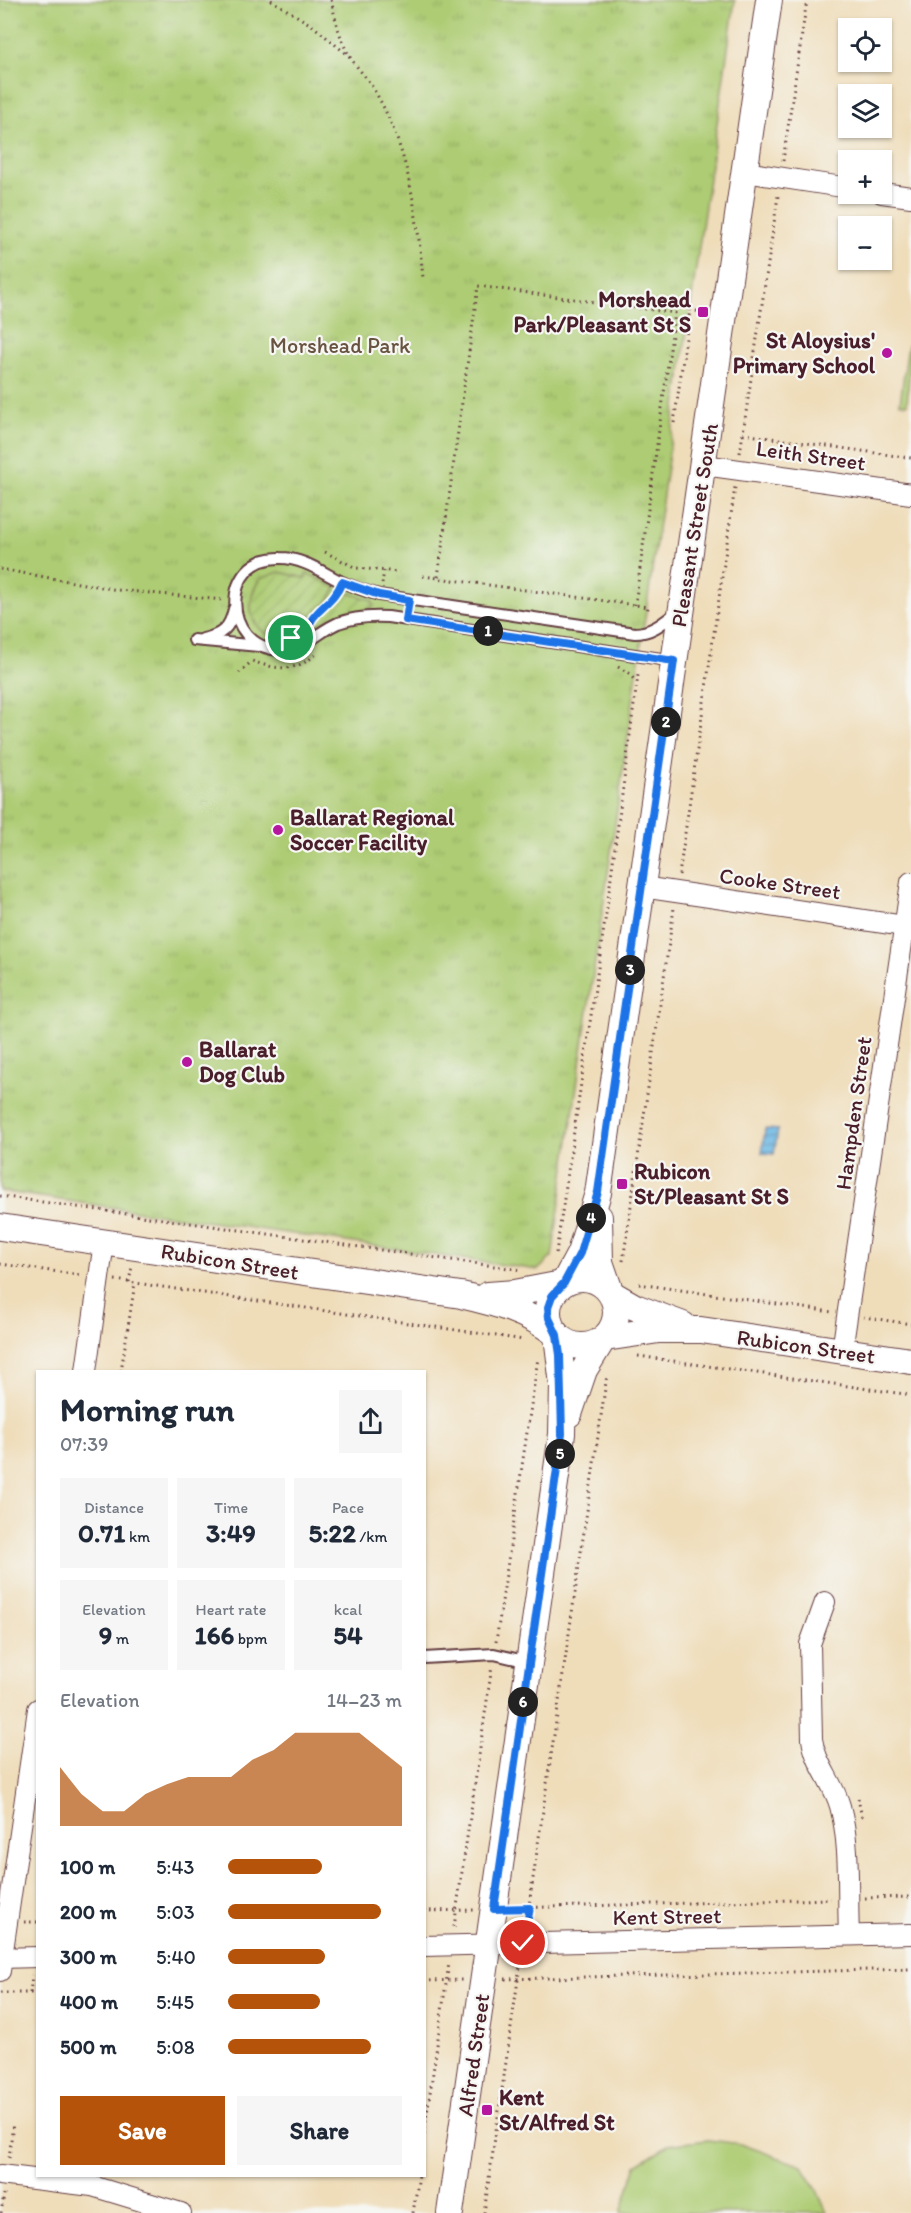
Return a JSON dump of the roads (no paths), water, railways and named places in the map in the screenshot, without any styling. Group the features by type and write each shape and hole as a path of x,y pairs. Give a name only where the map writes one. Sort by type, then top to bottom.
{"street":[{"name":"Pleasant Street South","path":"563,1283 580,1253 598,1192 769,0"},
{"path":"745,172 838,186"},
{"path":"892,194 911,197"},
{"name":"Leith Street","path":"704,465 911,494"},
{"name":"Hampden Street","path":"842,1351 908,926 911,882"},
{"name":"Cooke Street","path":"642,887 908,926"},
{"name":"Pleasant Street South","path":"598,1192 600,1262 611,1292"},
{"name":"Rubicon Street","path":"0,1227 461,1295 510,1307 537,1320 556,1334"},
{"path":"86,1370 104,1242"},
{"path":"574,1278 588,1278 599,1281 611,1292 617,1317 614,1327 604,1338 581,1346 566,1342 556,1334 549,1318 548,1307 552,1296 563,1283 574,1278"},
{"name":"Rubicon Street","path":"461,1295 505,1295 563,1283"},
{"name":"Rubicon Street","path":"611,1292 660,1317 701,1330"},
{"name":"Rubicon Street","path":"604,1338 659,1330 701,1330 911,1361"},
{"name":"Alfred Street","path":"450,2213 562,1434 563,1385 556,1334"},
{"name":"Alfred Street","path":"562,1434 584,1370 604,1338"},
{"path":"825,1602 810,1644 812,1739 815,1753 836,1795 843,1818 849,1935"},
{"path":"36,1723 1,1962 36,1957"},
{"name":"Kent Street","path":"426,1946 911,1934"},
{"path":"2,2184 92,2186 181,2213"}],"lane":[{"path":"674,661 373,616 339,623 308,643 291,649 194,640 223,632 231,621 237,587 244,574 257,563 268,559 296,560 342,582 379,595 635,633 644,633 659,626 681,608"},
{"path":"406,620 409,600"},
{"path":"234,605 245,633 258,644 268,648"},
{"path":"426,1658 494,1654 530,1662"}],"water":[{"path":"765,1129 778,1130 774,1154 762,1153"}],"place":[{"name":"Morshead Park/Pleasant St S","path":"703,312"},
{"name":"St Aloysius' Primary School","path":"887,353"},
{"name":"Ballarat Regional Soccer Facility","path":"278,830"},
{"name":"Ballarat Dog Club","path":"187,1062"},
{"name":"Rubicon St/Pleasant St S","path":"622,1184"},
{"name":"Kent St/Alfred St","path":"487,2110"}],"park label":[{"name":"Morshead Park","path":"340,345"}]}
